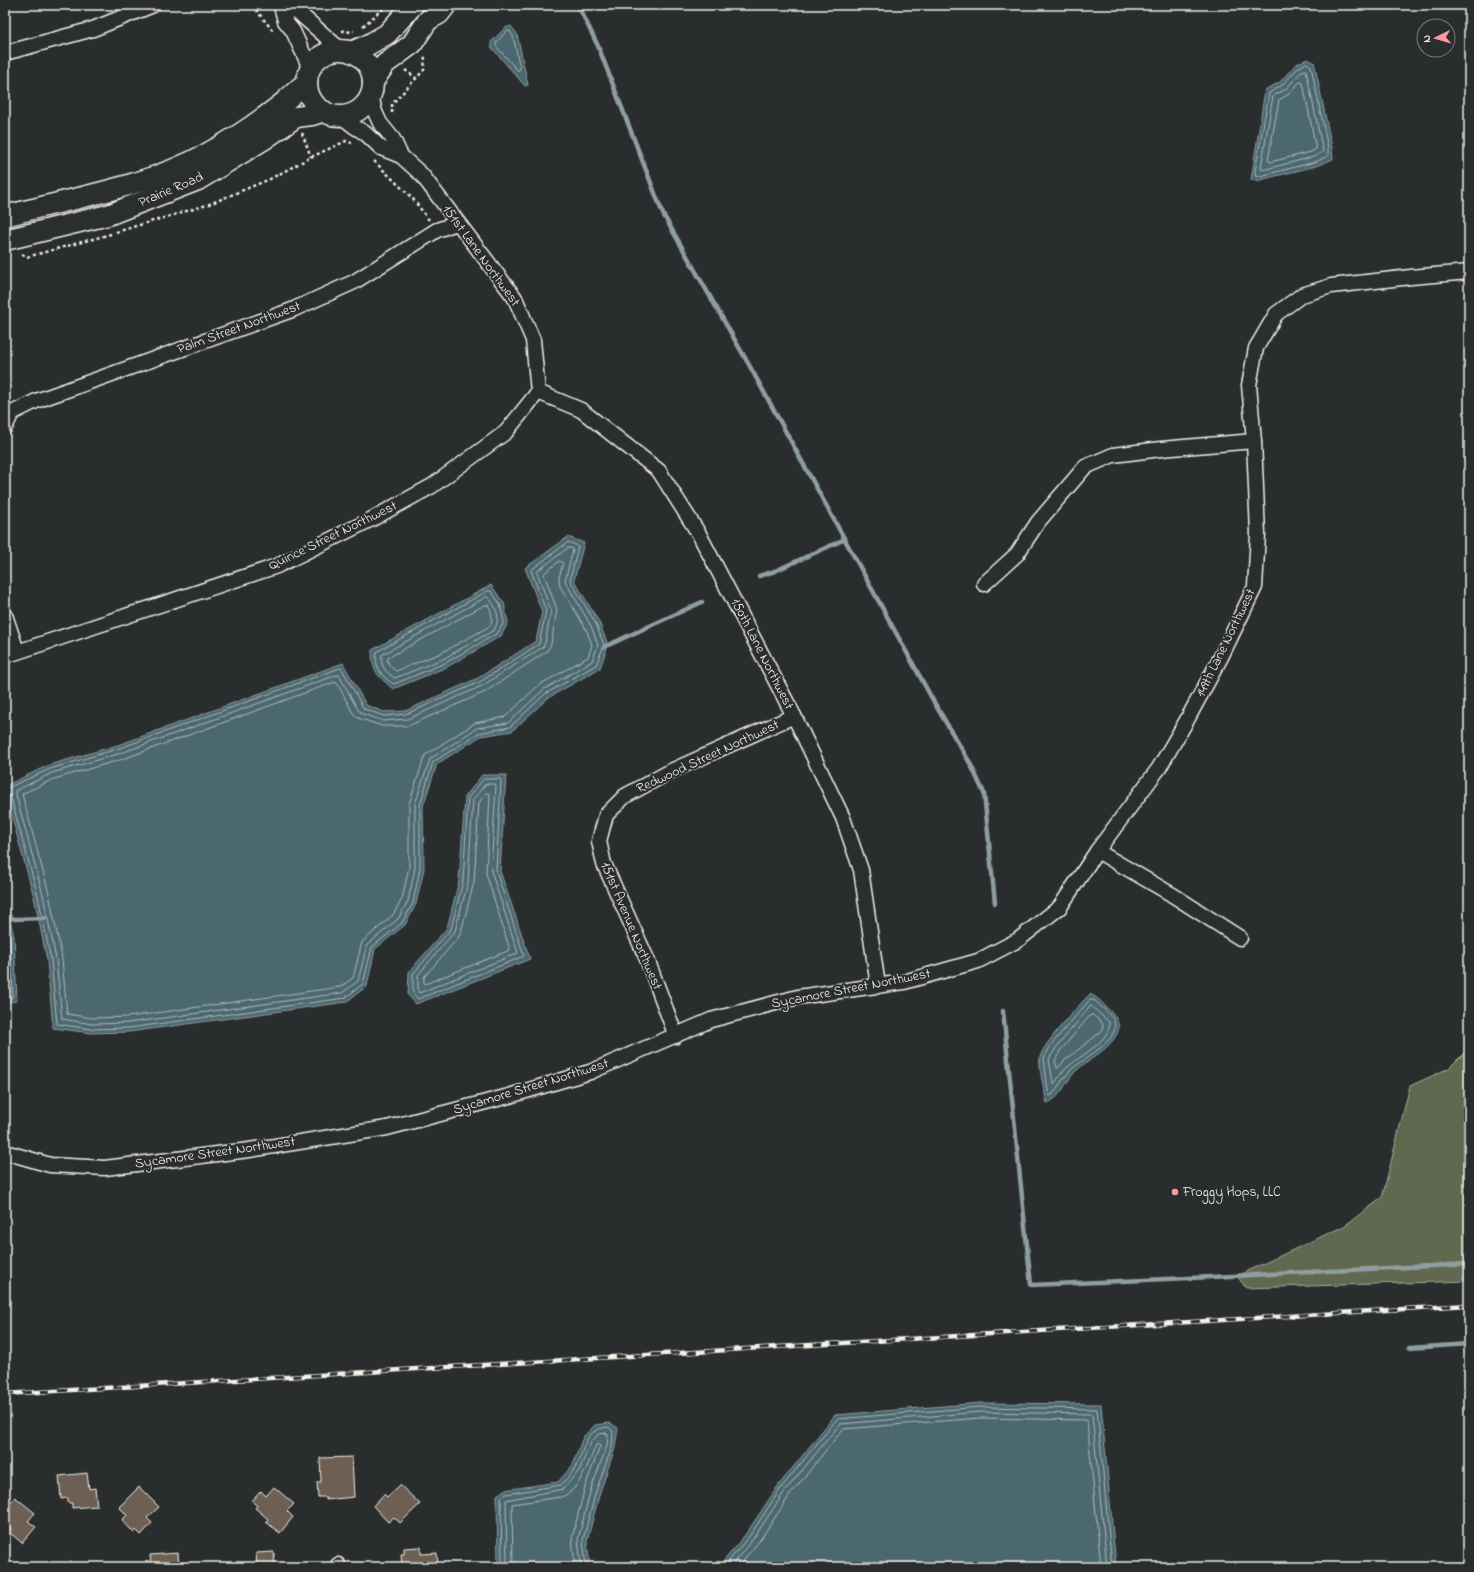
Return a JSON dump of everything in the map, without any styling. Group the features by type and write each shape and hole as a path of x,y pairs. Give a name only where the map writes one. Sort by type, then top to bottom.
{"street":[{"path":"5,53 93,29 154,5"},
{"name":"Prairie Road","path":"5,216 128,186 199,158 246,130 286,101 309,75 320,57 330,52 346,51 368,45 386,34 413,5"},
{"name":"Prairie Road","path":"11,245 108,215 191,183 231,160 296,117 351,114 359,110 366,103 385,64 412,44 428,20 439,14 446,5"},
{"path":"280,6 299,14 346,51 360,56 367,64 371,72 372,89"},
{"path":"280,6 285,21 293,31 309,75 308,90 311,99 332,114"},
{"name":"151st Lane Northwest","path":"372,89 375,112 380,123 393,139 401,156"},
{"name":"151st Lane Northwest","path":"332,114 365,133 382,148 401,156 422,175 515,298 533,340 538,392"},
{"name":"Palm Street Northwest","path":"5,427 12,412 36,401 292,310 354,282 437,230 457,223"},
{"name":"149th Lane Northwest","path":"1097,851 1159,768 1188,720 1255,587 1258,534 1254,440 1249,385 1256,348 1276,314 1302,295 1331,286 1469,272"},
{"name":"Quince Street Northwest","path":"11,653 277,566 352,529 432,486 506,432 538,392"},
{"name":"150th Lane Northwest","path":"538,392 581,410 659,471 699,534 794,716 843,818 861,870 878,986"},
{"path":"984,584 1017,554 1038,522 1085,467 1112,455 1254,440"},
{"path":"5,615 11,653"},
{"name":"Redwood Street Northwest","path":"606,815 625,796 671,771 794,716"},
{"name":"151st Avenue Northwest","path":"606,815 598,841 604,864 647,959 676,1036"},
{"path":"1097,851 1171,894 1240,938"},
{"name":"Sycamore Street Northwest","path":"5,1152 50,1165 104,1168 249,1150 387,1128 509,1096 590,1072 711,1020 798,997 904,982 978,961 1018,940 1060,907 1097,851"}],"path":[{"path":"252,5 274,32"},
{"path":"362,28 387,5"},
{"path":"340,29 345,32 357,31"},
{"path":"392,116 392,104 424,70 426,49"},
{"path":"11,245 27,257 93,239 207,205 270,179 311,157 346,141 357,144"},
{"path":"374,161 413,199 437,230"}],"green space":[{"path":"1469,1048 1469,1281 1246,1288 1237,1276 1344,1226 1382,1198 1410,1086 1449,1068"}],"water":[{"path":"511,26 517,34 528,85 525,86 492,48 491,42 505,28"},
{"path":"1307,59 1314,62 1333,159 1316,166 1256,181 1251,180 1265,90 1280,82 1295,65"},
{"path":"568,537 584,543 574,580 599,622 608,645 600,668 548,698 512,731 481,736 437,764 423,806 424,869 416,904 405,925 375,949 367,986 346,1002 129,1032 91,1033 53,1028 47,960 34,897 5,792 5,786 49,765 118,745 343,663 366,705 384,712 405,711 478,678 536,641 542,612 525,568"},
{"path":"491,585 504,603 508,623 501,636 447,667 393,689 379,676 374,668 372,650"},
{"path":"482,775 506,775 500,871 530,959 416,1004 408,995 409,972 447,928 459,881 465,797"},
{"path":"5,896 14,937 17,1001 10,1002 5,1001"},
{"path":"1090,994 1099,1000 1111,1012 1117,1021 1118,1030 1108,1046 1074,1073 1059,1094 1052,1101 1047,1103 1043,1087 1040,1057 1054,1034"},
{"path":"980,1403 1101,1404 1116,1567 719,1567 748,1531 778,1486 835,1415"},
{"path":"610,1423 618,1428 615,1448 600,1492 587,1541 590,1567 498,1567 497,1495 504,1490 558,1482 572,1466 583,1437 595,1425"}],"building":[{"path":"352,1457 354,1497 326,1500 326,1497 318,1497 317,1482 321,1482 320,1458"},
{"path":"87,1473 89,1489 95,1488 97,1506 72,1508 72,1503 68,1503 68,1498 61,1499 59,1476"},
{"path":"400,1485 420,1504 400,1523 394,1517 388,1522 373,1506 384,1494 387,1497"},
{"path":"139,1487 159,1507 147,1518 152,1523 141,1535 136,1530 134,1533 122,1520 127,1515 119,1507"},
{"path":"274,1487 294,1504 287,1511 293,1517 280,1533 266,1522 268,1519 255,1508 257,1506 252,1501 261,1491 266,1496"},
{"path":"15,1497 35,1513 28,1521 36,1527 22,1543 9,1532 11,1529 5,1524 5,1509"},
{"path":"421,1547 421,1554 437,1553 438,1567 402,1567 401,1554 404,1554 404,1548"},
{"path":"274,1552 275,1567 257,1567 256,1553"},
{"path":"178,1553 179,1567 151,1567 150,1555"}],"waterway":[{"path":"578,5 598,46 663,214 748,363 935,704 970,763 984,793 995,903"},
{"path":"759,576 775,571 845,539"},
{"path":"604,647 702,602"},
{"path":"5,916 15,919 45,918"},
{"path":"1003,1011 1031,1285 1469,1264"},
{"path":"1409,1348 1469,1344"}],"railway":[{"path":"5,1394 1469,1305"}],"place":[{"name":"Froggy Hops, LLC","path":"1175,1192"}]}
